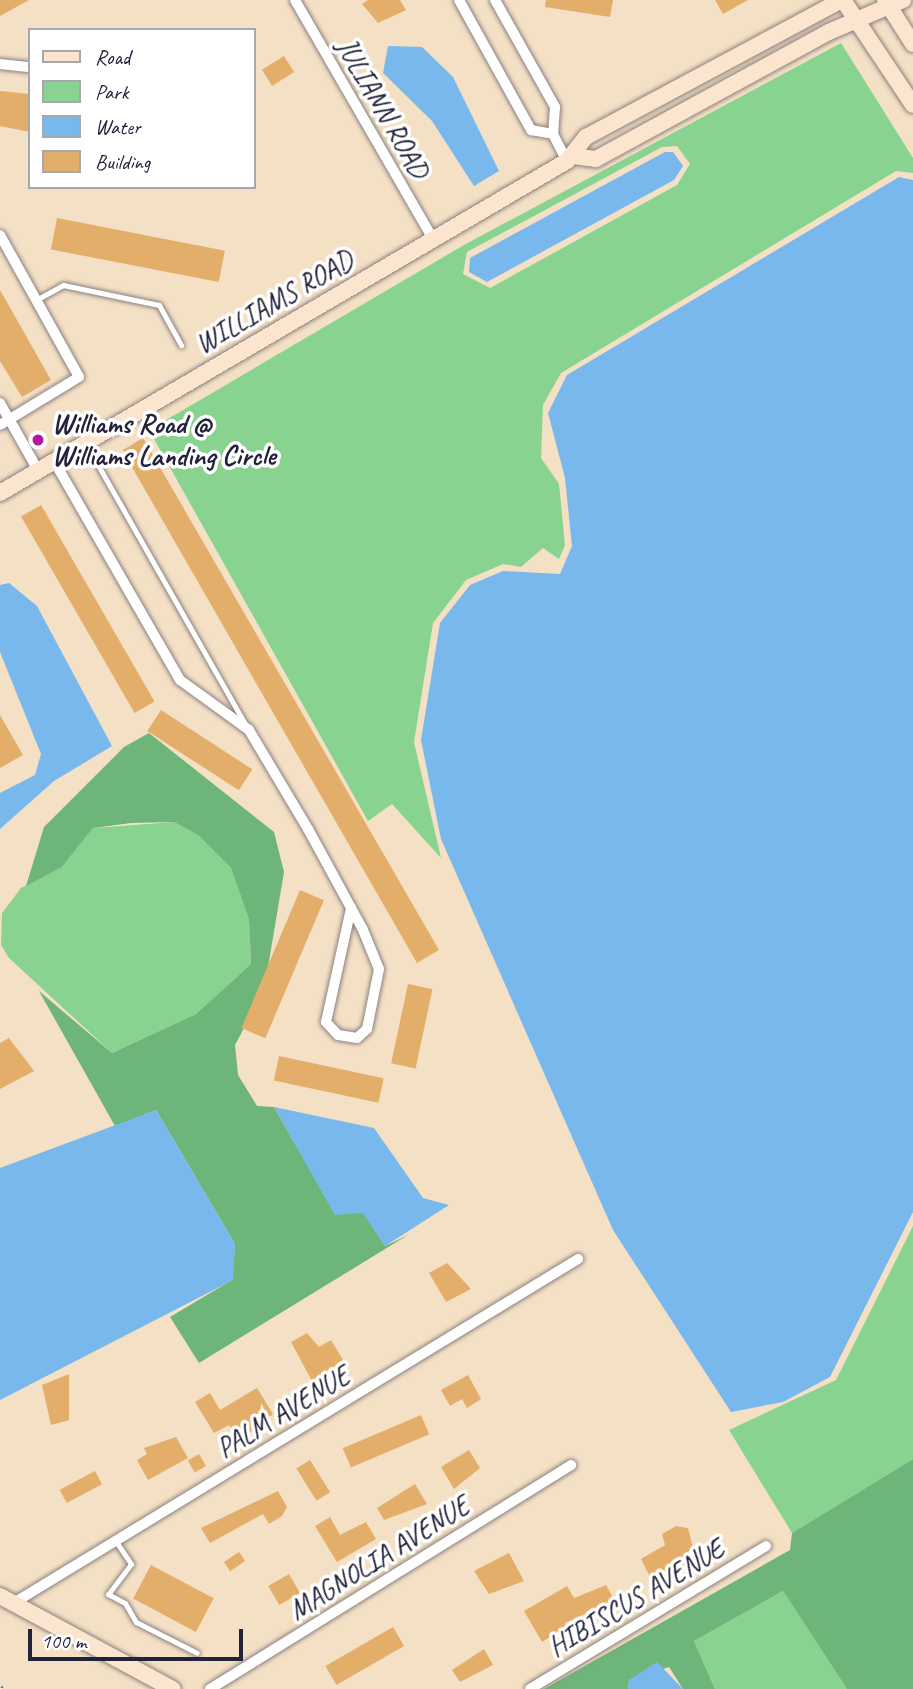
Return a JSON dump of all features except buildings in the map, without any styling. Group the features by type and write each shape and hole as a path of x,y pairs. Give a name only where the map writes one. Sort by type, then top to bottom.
{"street":[{"name":"JULIANN ROAD","path":"295,0 433,239"},
{"path":"459,0 531,130 553,134"},
{"path":"496,0 555,107 553,134 570,158"},
{"name":"WILLIAMS ROAD","path":"0,493 570,158 586,137 842,0"},
{"path":"842,0 913,105"},
{"name":"WILLIAMS ROAD","path":"570,158 596,159 892,2"},
{"path":"892,2 913,44"},
{"path":"0,64 28,67"},
{"path":"0,234 79,377 4,422"},
{"path":"0,403 4,422 39,472"},
{"path":"54,461 180,680 249,730 351,908 379,969 367,1029 357,1038 338,1035 326,1022 351,908"},
{"name":"PALM AVENUE","path":"6,1600 115,1541 578,1259"},
{"name":"MAGNOLIA AVENUE","path":"210,1689 571,1465"},
{"name":"HIBISCUS AVENUE","path":"530,1689 766,1546"},
{"path":"6,1600 173,1689"}],"lane":[{"path":"36,300 63,285 159,305 181,345"},
{"path":"85,442 249,730"},
{"path":"115,1541 131,1564 108,1594 125,1603 136,1622 197,1653"}],"green space":[{"path":"841,43 913,158 913,173 896,171 561,373 543,405 541,458 559,484 565,545 559,559 543,548 521,567 503,564 466,580 433,623 414,742 441,858 392,804 368,821 149,430 464,245","holes":["677,146 690,164 677,185 490,288 463,274 467,252 662,147"]},
{"path":"149,733 274,832 284,872 264,991 235,1045 238,1075 257,1106 274,1107 335,1214 363,1212 385,1246 408,1235 199,1363 170,1317 232,1280 235,1244 156,1110 115,1126 39,991 112,1053 196,1014 251,964 249,920 231,868 198,835 174,822 131,823 93,828 62,867 26,886 44,827 124,747"},
{"path":"174,822 198,835 231,868 249,920 251,964 196,1014 112,1053 9,958 1,945 2,913 21,888 62,867 93,828"},
{"path":"913,1226 913,1459 792,1533 729,1430 836,1380"},
{"path":"913,1459 913,1689 847,1689 783,1591 694,1641 715,1689 683,1689 669,1667 629,1680 628,1689 544,1689 790,1550 792,1533"},
{"path":"783,1591 847,1689 715,1689 694,1641"}],"water":[{"path":"388,46 422,47 453,77 499,171 474,186 432,121 383,73"},
{"path":"665,152 673,152 683,166 674,180 487,282 469,272 470,258"},
{"path":"899,177 913,180 913,1212 830,1377 783,1402 731,1412 613,1230 441,839 421,740 440,623 470,585 503,571 560,574 572,546 565,478 548,413 567,375"},
{"path":"9,583 37,606 112,746 54,781 0,829 0,793 35,775 41,754 0,652 0,585"},
{"path":"274,1107 374,1128 423,1198 449,1205 385,1246 363,1213 335,1215"},
{"path":"156,1110 235,1244 233,1280 0,1400 0,1168"},
{"path":"657,1662 683,1689 628,1689 629,1680"}],"place":[{"name":"Williams Road @ Williams Landing Circle","path":"38,440"}]}
